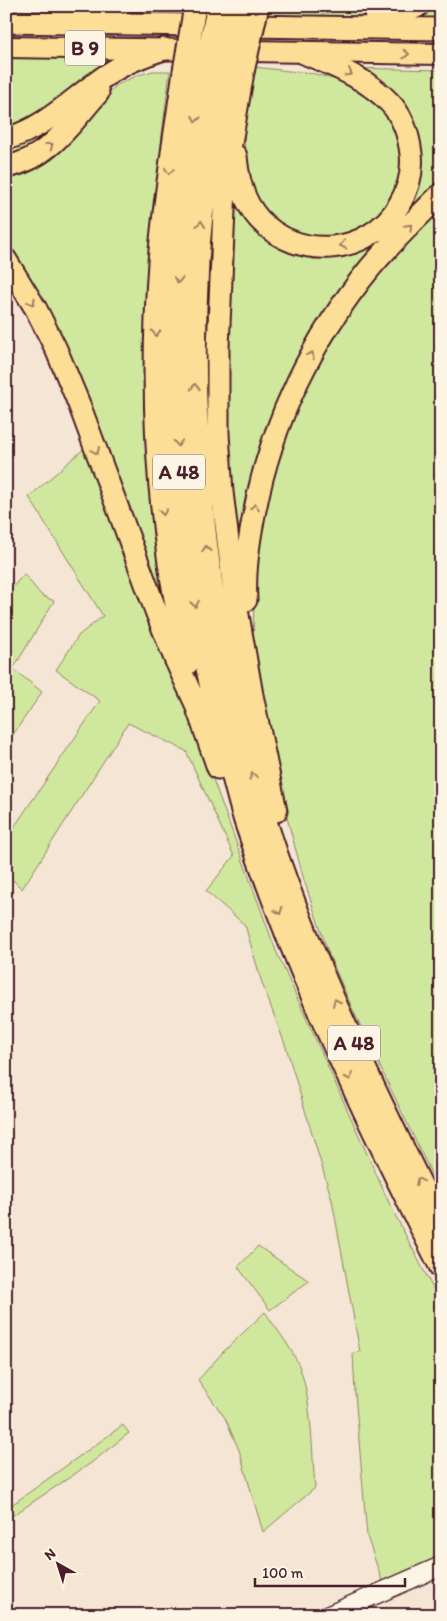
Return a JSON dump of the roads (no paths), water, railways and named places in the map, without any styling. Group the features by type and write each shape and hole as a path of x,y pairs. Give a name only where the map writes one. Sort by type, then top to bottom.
{"highway":[{"path":"79,6 139,24"},
{"path":"195,6 214,71 237,108 236,156 238,173 242,191 250,206 259,219 272,231 289,241 304,246 339,247 356,242 372,234 385,224 402,200 411,173 410,144 400,118 391,104 362,80 304,52"},
{"name":"A 48","path":"218,6 209,155 198,261 194,372 200,496 209,572 223,652 270,861 312,996 367,1118 441,1268"},
{"name":"A 48","path":"214,71 238,6"},
{"path":"195,702 169,562 159,467 156,374 157,301 162,218 214,71 258,6"},
{"path":"336,26 397,16 418,6"},
{"path":"6,22 441,29"},
{"name":"B 9","path":"6,33 441,38"},
{"name":"B 9","path":"6,47 441,54"},
{"path":"6,138 27,132 48,120 100,80 130,61 164,49"},
{"path":"6,167 34,157 57,141 101,89 130,61"},
{"path":"237,108 228,155 224,210 218,348 218,434 228,550 252,695 276,807 270,861"},
{"path":"252,695 245,596 247,558 266,460 283,412 302,371 348,297 390,246 441,194"},
{"path":"6,260 36,309 56,349 79,404 176,661 195,702 236,822 270,861"},
{"name":"A 48","path":"270,861 308,936 351,1037 441,1225"}],"main road":[{"path":"329,1615 441,1566"}]}
